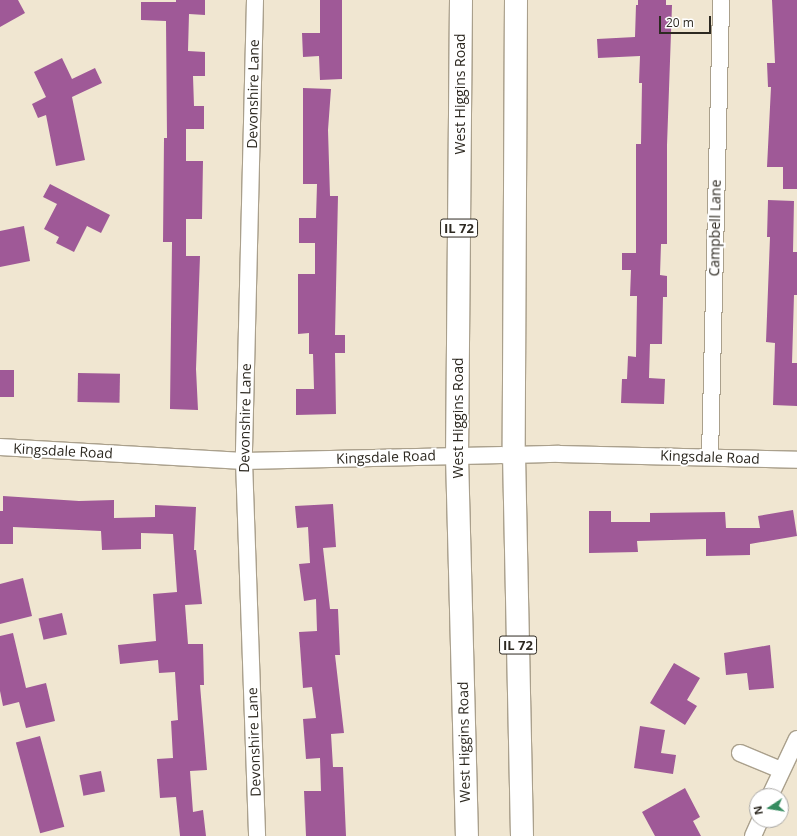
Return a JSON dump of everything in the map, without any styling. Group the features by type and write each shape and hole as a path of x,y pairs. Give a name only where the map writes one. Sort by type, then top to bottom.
{"main road":[{"name":"West Higgins Road","path":"461,0 458,456 467,836"},
{"name":"IL 72","path":"516,0 514,454 522,836"}],"street":[{"name":"Devonshire Lane","path":"255,0 244,461 257,836"},
{"name":"Campbell Lane","path":"710,456 721,0"},
{"name":"Kingsdale Road","path":"0,447 244,461 514,454 710,456 797,460"},
{"path":"773,788 797,739"},
{"path":"740,753 781,770"}],"building":[{"path":"0,0 18,0 25,13 0,27"},
{"path":"176,0 205,0 205,15 189,14 188,51 205,52 205,76 193,76 194,106 204,106 204,129 186,129 186,161 203,161 202,219 186,219 186,256 200,256 196,369 198,410 170,409 172,242 163,242 164,138 167,138 166,21 141,20 141,2 176,2"},
{"path":"320,0 342,0 342,79 320,80 319,56 303,57 302,33 320,33"},
{"path":"638,0 666,0 666,5 672,5 667,145 667,244 661,244 660,275 667,276 667,297 663,297 662,344 650,344 649,378 665,379 664,404 621,403 622,379 627,379 628,356 636,357 637,296 630,296 631,270 622,270 622,253 636,253 636,144 641,144 642,83 639,83 640,56 598,58 597,39 635,37 636,5 638,5"},
{"path":"772,0 797,0 797,189 783,189 783,167 767,167 771,87 768,87 767,63 775,63"},
{"path":"62,58 72,79 95,68 102,83 72,97 85,160 56,166 46,115 38,118 32,104 46,97 34,72"},
{"path":"303,88 331,89 328,130 330,196 338,196 335,335 345,335 345,353 335,353 336,414 296,415 296,389 314,389 313,354 309,354 309,333 298,334 298,274 315,274 315,243 299,243 299,218 316,218 317,184 303,184"},
{"path":"50,184 110,215 101,233 87,226 74,252 56,243 59,237 44,229 57,204 43,197"},
{"path":"768,200 794,201 793,252 797,252 797,295 794,295 792,363 797,363 797,406 773,405 775,343 766,342 770,237 767,237"},
{"path":"24,226 30,261 0,267 0,231"},
{"path":"0,370 14,370 14,397 0,397"},
{"path":"78,373 120,374 119,403 77,402"},
{"path":"3,496 79,501 114,500 114,518 155,517 155,505 196,507 194,550 196,550 202,604 185,605 188,644 203,644 204,685 200,685 207,770 190,771 193,812 203,810 206,836 180,836 176,797 160,798 157,759 173,758 171,721 178,720 175,672 159,673 158,660 120,664 118,645 156,641 153,594 177,592 173,534 141,533 141,549 102,550 101,531 13,527 13,544 0,544 0,511 3,511"},
{"path":"333,504 336,547 323,548 330,609 338,609 340,655 335,655 344,733 331,734 333,767 343,767 346,836 306,836 304,791 321,791 320,758 306,759 303,719 316,718 312,687 303,688 299,632 317,631 316,599 304,601 299,564 310,563 308,527 297,528 295,506"},
{"path":"793,510 797,536 750,544 750,555 706,556 706,539 637,541 638,552 589,553 589,511 611,511 611,522 650,522 650,513 725,512 726,528 760,528 758,516"},
{"path":"23,578 32,616 0,624 0,584"},
{"path":"62,613 67,634 44,640 39,618"},
{"path":"13,633 26,688 46,683 55,721 26,728 19,702 3,706 0,691 0,636"},
{"path":"770,645 774,688 749,690 747,673 726,675 724,653"},
{"path":"674,663 700,678 687,700 697,706 685,725 650,703"},
{"path":"640,726 665,730 661,753 676,755 673,774 634,768"},
{"path":"40,736 64,827 40,833 16,742"},
{"path":"101,771 105,792 83,796 79,775"},
{"path":"685,788 700,817 693,821 701,836 655,836 642,812"}]}
